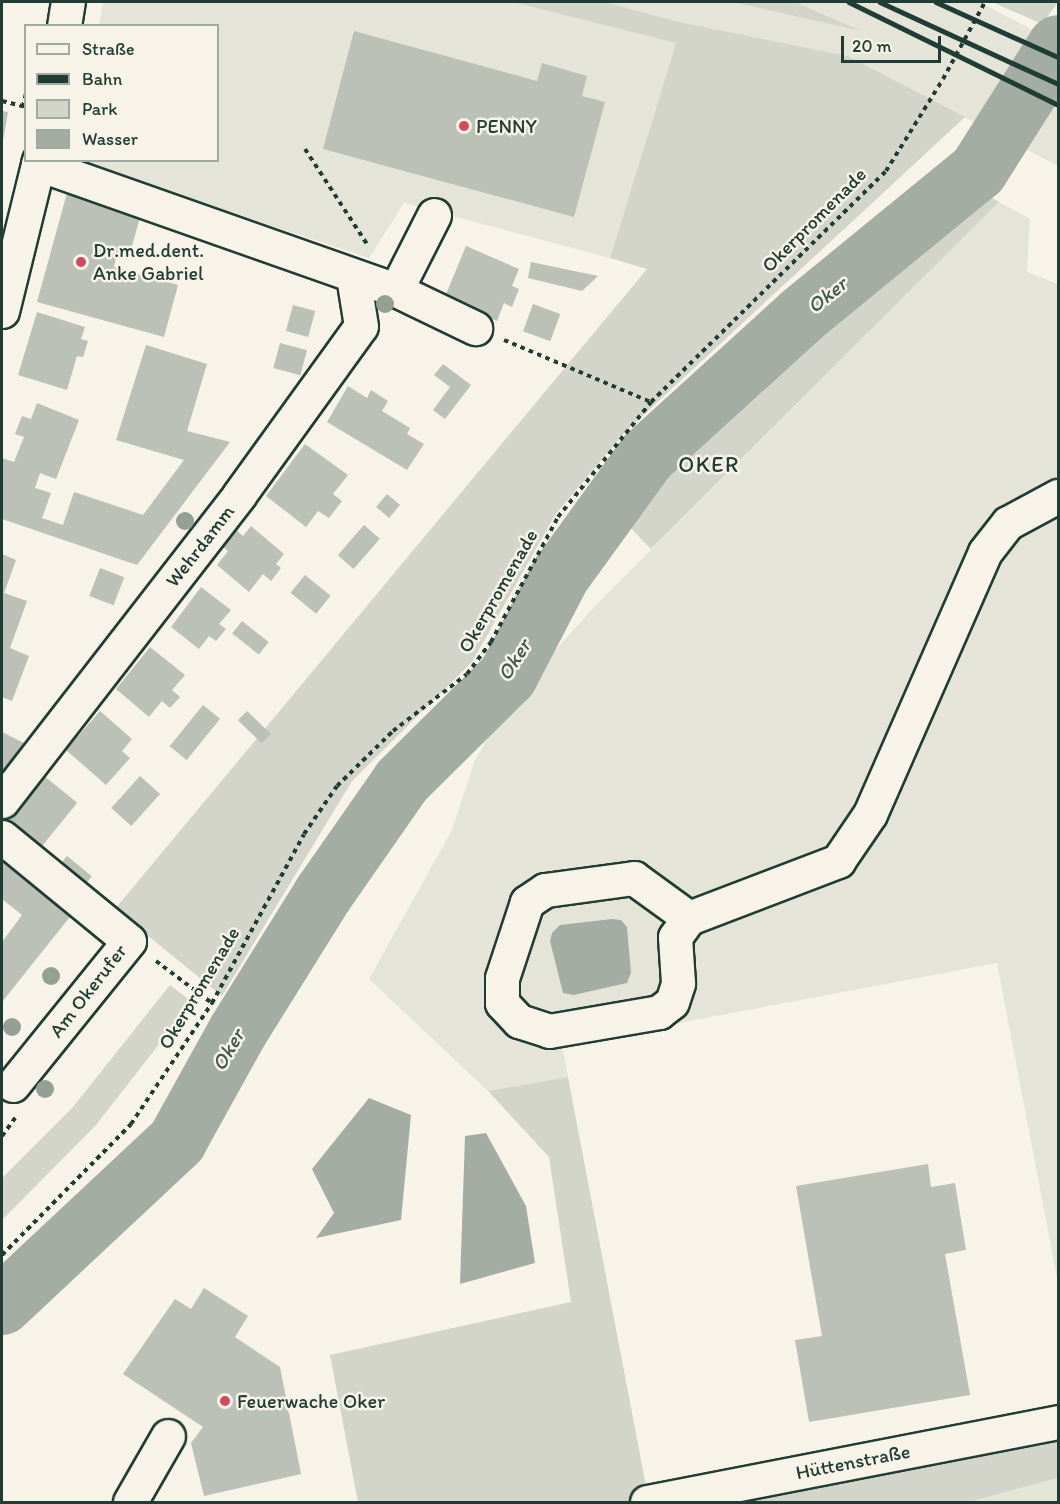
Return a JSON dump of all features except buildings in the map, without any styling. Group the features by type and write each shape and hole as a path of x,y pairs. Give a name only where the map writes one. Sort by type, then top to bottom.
{"street":[{"path":"64,24 68,2"},
{"path":"2,311 38,162 396,290 475,328"},
{"path":"396,290 434,215"},
{"name":"Wehrdamm","path":"2,801 239,495 361,326 353,276"},
{"path":"689,918 634,878 545,890 527,902 502,978 502,1003 519,1021 549,1031 659,1012 672,1002 675,993 675,937 689,918 838,861 870,813 985,552 1008,523 1059,496"},
{"name":"Am Okerufer","path":"2,837 129,940 13,1084"},
{"name":"Hüttenstraße","path":"647,1503 742,1493 1058,1422"},
{"path":"130,1503 168,1436"}],"path":[{"name":"Okerpromenade","path":"2,1255 130,1124 212,1003 304,834 337,786 393,731 467,674 491,642 558,517 651,402 886,171 943,79 985,2"},
{"path":"2,101 24,107"},
{"path":"305,149 369,247"},
{"path":"475,328 651,402"},
{"path":"129,940 212,1003"}],"shaded area":[{"path":"103,2 512,2 676,43 610,258 404,203 369,258 81,162 219,162 219,24 99,24"},
{"path":"605,2 732,2 857,30 795,2 979,2 1058,43 1058,166 848,56 679,22"},
{"path":"999,202 1030,219 1027,272 1058,284 1058,1283 997,963 562,1045 568,1077 488,1091 369,979 452,830 475,760 509,702 595,606","holes":["627,927 631,973 627,983 574,995"]},
{"path":"1058,1478 1058,1502 969,1502"}],"green space":[{"path":"512,2 605,2 679,22 848,56 965,117 624,433 555,515 472,662 352,781 222,996 115,909 647,269 610,258 676,43"},
{"path":"732,2 795,2 861,31"},
{"path":"992,2 1058,2 1042,24"},
{"path":"957,175 999,202 651,549 626,523 659,477"},
{"path":"170,985 192,1002 96,1125 2,1220 2,1178 73,1107"},
{"path":"568,1077 649,1502 358,1502 330,1355 571,1302 549,1157 488,1091"},
{"path":"1058,1440 1058,1478 969,1502 729,1502"}],"water":[{"path":"621,920 627,927 631,973 627,983 574,995 563,993 550,941 552,933 560,925"},
{"path":"369,1098 411,1115 401,1220 316,1238 334,1213 312,1169"},
{"path":"486,1133 526,1206 535,1263 460,1284 465,1136"}],"waterway":[{"name":"Oker","path":"2,1305 177,1141 238,1031 324,893 402,781 508,676 560,576 647,456 803,314 978,171 1058,45"}],"railway":[{"path":"849,2 1058,105"},
{"path":"880,2 1058,84"},
{"path":"936,2 1058,57"}],"place":[{"name":"PENNY","path":"464,126"},
{"name":"Dr.med.dent. Anke Gabriel","path":"81,262"},
{"name":"Feuerwache Oker","path":"225,1401"}],"district":[{"name":"OKER","path":"709,465"}]}
